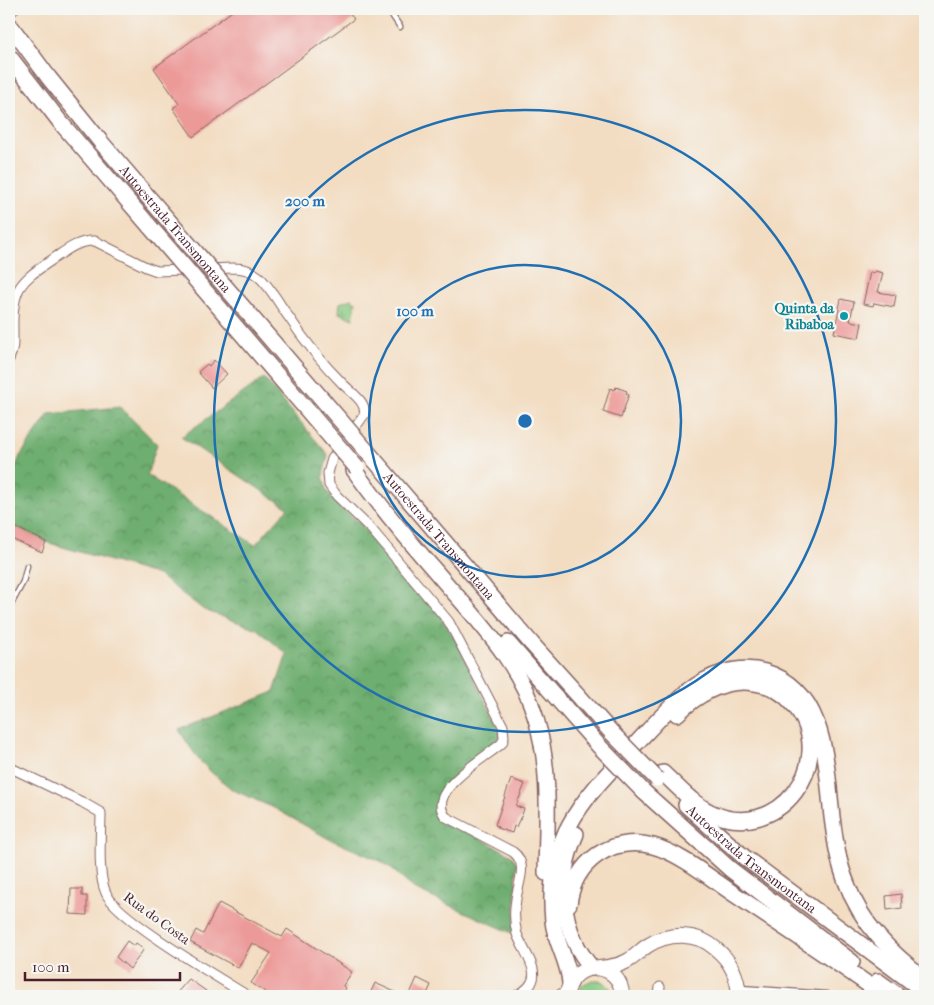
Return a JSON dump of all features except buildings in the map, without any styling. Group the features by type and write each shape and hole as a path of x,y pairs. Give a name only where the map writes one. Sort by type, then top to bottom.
{"highway":[{"name":"Autoestrada Transmontana","path":"9,24 49,78 100,141 550,665 660,776 744,857 925,994"},
{"name":"Autoestrada Transmontana","path":"9,56 67,130 331,437 355,469 599,746 644,792 730,869 899,996"},
{"path":"355,469 401,531 494,639 512,664 526,691 537,721 546,763 546,897 547,908 566,962 566,991"},
{"path":"553,923 552,882 557,855 564,835 575,814 595,786 687,692 701,682 716,675 736,670 754,670 772,674 788,683 802,696 813,712 824,748 838,854 851,896 864,919 882,942 925,979"},
{"path":"595,968 577,949 568,923 563,896 563,877 570,848 582,822 612,782 689,703 717,686 741,682 759,683 780,692 792,703 802,717 807,731 809,757 800,785 791,798 782,806 760,817 733,819 710,812 660,776"},
{"path":"568,923 572,888 579,872 592,858 620,845 632,843 651,845 674,855 708,876 884,996"}],"main road":[{"path":"566,991 576,976 583,970 614,966 630,960 644,948 659,940 680,936 698,938 713,946 728,959 739,992"},
{"path":"622,994 624,974 630,960"},
{"path":"595,968 607,971 614,976 622,994"}],"street":[{"path":"9,15 14,9"},
{"path":"9,359 14,343 14,303 20,286 28,277 69,248 85,241 95,240 146,267 157,270 233,268 244,269 256,274 266,285 312,350 362,402 365,409 364,415 337,451 331,463 328,473 329,485 337,496 369,526 449,622 503,726 504,738 502,743 461,774 444,797 441,805 446,817 513,852 522,863 514,920 517,932 532,964 534,975 529,988 516,996"},
{"name":"Rua do Costa","path":"9,767 101,813 102,876 104,890 111,901 148,932 248,996"}],"lane":[{"path":"388,9 400,27"},
{"path":"9,608 23,582 27,566"},
{"path":"739,992 827,994"}],"green space":[{"path":"351,299 356,302 353,319 339,313 340,303"},
{"path":"264,378 328,455 323,475 326,490 338,505 359,522 438,613 454,637 500,730 501,738 446,784 439,796 438,807 443,819 510,854 517,863 514,934 418,891 382,862 329,839 274,808 233,790 198,759 179,730 274,692 287,654 257,629 204,610 158,575 46,542 9,524 9,484 20,456 49,414 120,407 157,444 147,475 255,545 288,508 181,437"},
{"path":"592,980 606,984 612,996 578,996 582,985"}],"place":[{"name":"Quinta da Ribaboa","path":"844,316"}]}
